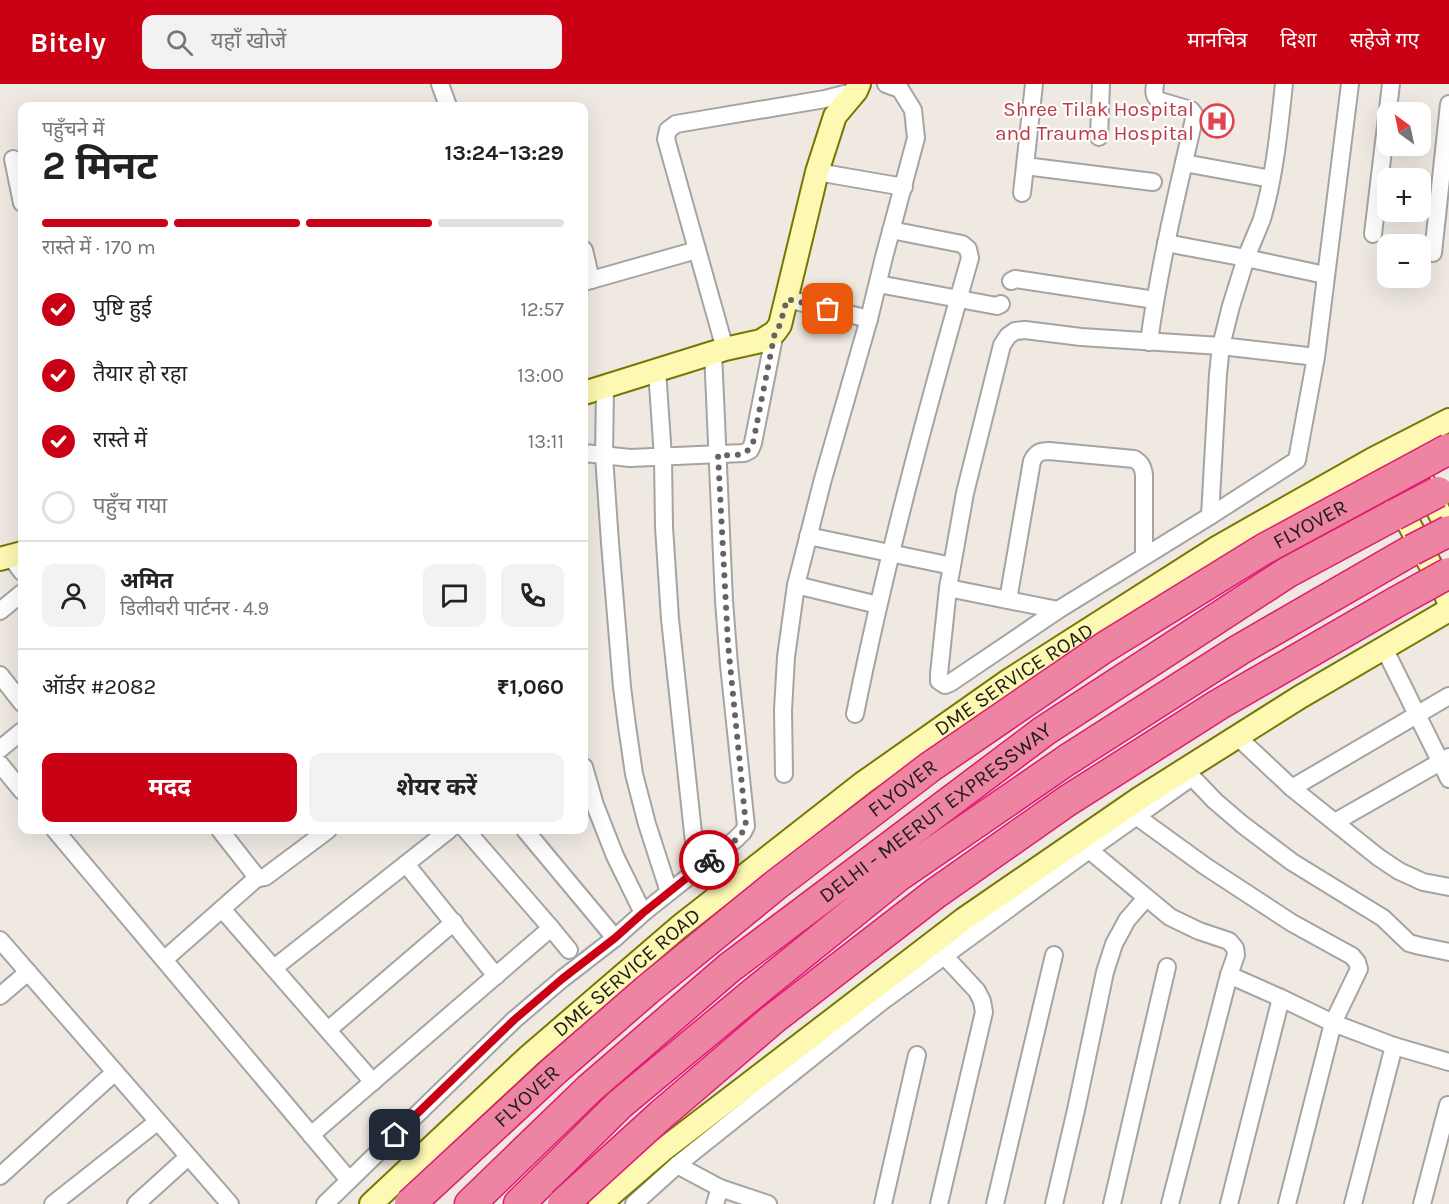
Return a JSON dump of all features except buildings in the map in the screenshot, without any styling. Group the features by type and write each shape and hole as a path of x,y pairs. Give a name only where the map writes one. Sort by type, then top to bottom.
{"highway":[{"name":"FLYOVER","path":"410,1204 555,1070 647,990 777,884 930,767 1105,647 1263,549 1449,449"},
{"name":"DELHI - MEERUT EXPRESSWAY","path":"470,1204 589,1089 729,968 1044,731 1288,572 1444,489"},
{"name":"DELHI - MEERUT EXPRESSWAY","path":"519,1204 620,1104 897,877 1067,760 1228,657 1412,550 1449,531"},
{"path":"563,1204 772,1019 936,893 1067,801 1218,705 1398,600 1449,573"}],"main road":[{"path":"594,390 719,350 761,341 775,332 780,325 817,172 835,116 858,88"},
{"name":"DME SERVICE ROAD","path":"371,1204 529,1056 679,927 863,783 1008,681 1218,547 1373,459 1449,420"},
{"path":"1403,444 1449,531"},
{"path":"1373,459 1449,603"},
{"path":"600,1204 664,1149 939,949 964,919 1084,846 1140,798 1300,697 1449,610"}],"street":[{"path":"440,84 447,102"},
{"path":"784,774 783,710 786,657 796,585 916,138 913,110 900,89 886,84"},
{"path":"1022,193 1034,84"},
{"path":"1099,137 1101,84"},
{"path":"1149,342 1166,243 1194,119 1191,110 1156,99 1155,84"},
{"path":"1210,516 1221,346 1246,258 1261,220 1271,179 1284,84"},
{"path":"1316,357 1221,346 1081,337 1025,330 1015,331 1008,336 1002,345 965,493 948,588 939,681 945,685 950,683 1058,610 1297,460 1316,357 1350,84"},
{"path":"1373,234 1391,84"},
{"path":"325,1204 514,1020 736,839 746,826 725,612 718,455 719,350 697,250 666,139 668,130 676,124 825,99 858,88"},
{"path":"1433,253 1449,104"},
{"path":"13,159 18,183"},
{"path":"1184,163 1271,179"},
{"path":"1025,166 1153,182"},
{"path":"817,172 904,187"},
{"path":"855,714 878,605 912,467 970,258 968,249 962,244 891,230"},
{"path":"1166,243 1325,275"},
{"path":"588,281 697,250"},
{"path":"1011,280 1155,300"},
{"path":"878,284 997,306 1001,304"},
{"path":"787,299 869,319"},
{"path":"588,454 630,458 718,455 744,453 750,450 775,332"},
{"path":"657,370 670,619 697,870"},
{"path":"594,390 604,456 622,687 631,755 647,824 669,892"},
{"path":"1008,600 1032,461 1035,455 1041,452 1134,459 1140,462 1144,475 1144,555"},
{"path":"808,536 952,566"},
{"path":"796,585 878,605"},
{"path":"948,588 1058,610"},
{"path":"0,611 18,596"},
{"path":"1170,1204 1236,955 1235,948 1229,941 1198,931 1170,917 1084,846 1136,816 1307,703 1449,621"},
{"path":"1388,656 1417,714 1444,759 1449,779"},
{"path":"0,675 18,698"},
{"path":"1292,788 1449,696"},
{"path":"0,749 18,734"},
{"path":"1244,743 1292,788 1378,857 1399,871 1424,882 1449,888"},
{"path":"1335,822 1444,759"},
{"path":"0,764 18,786"},
{"path":"1192,777 1243,825 1292,862 1383,918 1409,943 1449,952"},
{"path":"588,781 615,856 643,913"},
{"path":"1136,816 1205,866 1292,923 1352,956 1357,962 1359,969 1333,1023 1287,1204"},
{"path":"58,834 349,1180"},
{"path":"223,834 258,878"},
{"path":"165,959 258,878 265,877 318,834"},
{"path":"274,968 444,834"},
{"path":"470,834 569,950"},
{"path":"528,834 615,938"},
{"path":"406,864 496,976"},
{"path":"1054,1204 1105,972 1114,944 1127,920 1146,898"},
{"path":"222,909 373,1082"},
{"path":"328,1030 454,922"},
{"path":"311,1136 552,928"},
{"path":"0,940 230,1204"},
{"path":"634,1204 677,1165 880,1003 939,949 977,991 984,1012 939,1204"},
{"path":"995,1204 1054,955"},
{"path":"1112,1204 1167,967"},
{"path":"0,996 28,972"},
{"path":"1229,975 1333,1023 1394,1046 1449,1062"},
{"path":"1229,1204 1281,998"},
{"path":"1353,1204 1394,1046"},
{"path":"882,1204 917,1055"},
{"path":"0,1176 115,1072"},
{"path":"1422,1204 1448,1103"},
{"path":"53,1204 157,1122"},
{"path":"136,1204 188,1157"},
{"path":"677,1165 718,1196 768,1204"}],"way so far":[{"path":"709,860 736,839 746,826 724,601 718,455 734,455 750,450 775,332 780,325 787,299 828,309"}],"place":[{"name":"Shree Tilak Hospital and Trauma Hospital","path":"1217,121"}],"route":[{"path":"395,1135 514,1020 709,860"}]}
